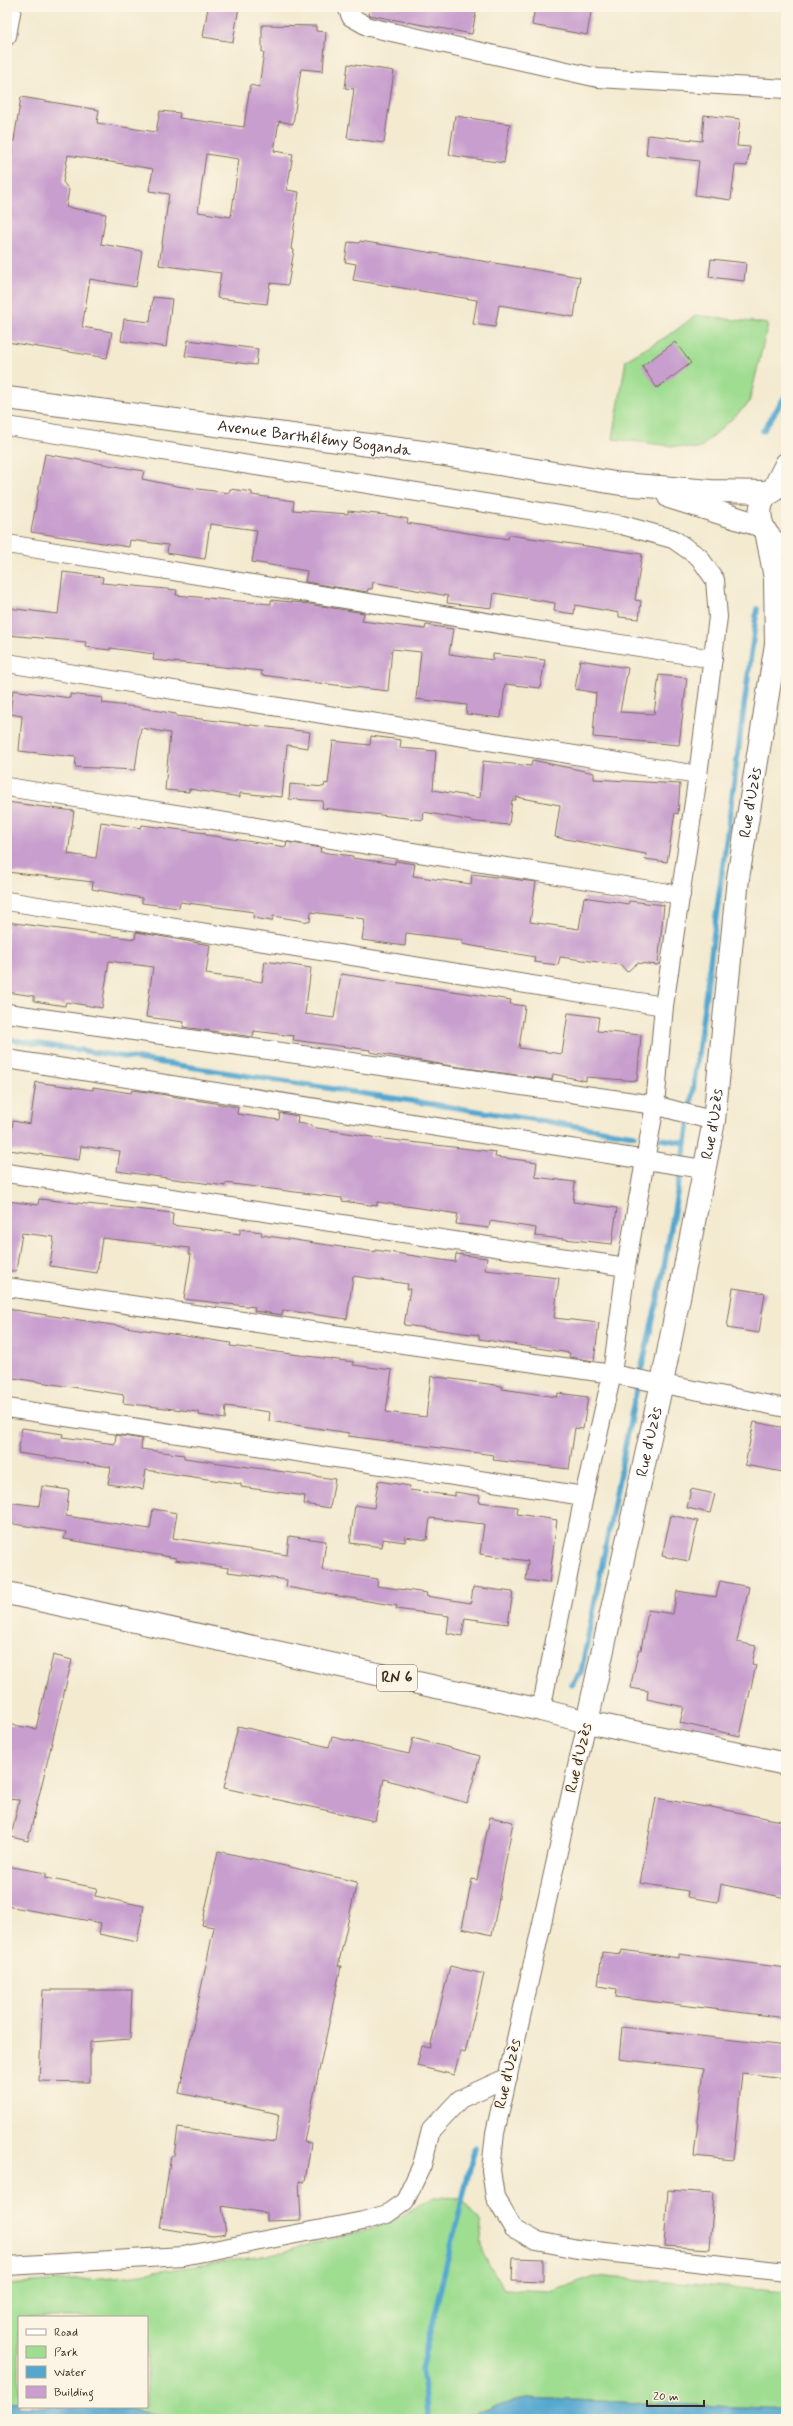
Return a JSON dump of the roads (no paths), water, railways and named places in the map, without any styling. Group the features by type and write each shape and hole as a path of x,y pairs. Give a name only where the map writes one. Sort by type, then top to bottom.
{"main road":[{"name":"Avenue Barthélémy Boganda","path":"7,398 430,453 621,484 711,491 779,489"},
{"path":"779,489 786,464"},
{"name":"Avenue Barthélémy Boganda","path":"621,484 765,531 776,545 786,548"},
{"name":"Rue d'Uzès","path":"587,1722 662,1383 702,1169 714,1121 738,878 776,644 775,578 761,511 765,500 779,489"},
{"name":"Rue d'Uzès","path":"776,644 786,618"},
{"name":"RN 6","path":"7,1593 541,1710 587,1722 786,1764"}],"street":[{"path":"7,36 12,7"},
{"path":"347,7 351,18 369,27 598,78 786,89"},
{"path":"7,426 622,525 672,539 699,556 715,580 718,617 713,660 698,775 664,1006 654,1105 646,1160 626,1266 612,1374 584,1496 541,1710"},
{"path":"7,544 713,660"},
{"path":"7,663 698,775"},
{"path":"7,787 681,895"},
{"path":"7,901 664,1006"},
{"path":"7,1013 654,1105 714,1121"},
{"path":"7,1059 702,1169"},
{"path":"7,1173 626,1266"},
{"path":"7,1287 612,1374 786,1408"},
{"path":"7,1408 584,1496"},
{"name":"Rue d'Uzès","path":"587,1722 495,2133 491,2170 495,2197 513,2228 537,2241 578,2249 786,2272"},
{"path":"7,2266 183,2256 348,2224 387,2214 405,2201 422,2165 432,2130 460,2099 508,2077"}],"water":[{"path":"526,2398 786,2409 786,2419 453,2419"},
{"path":"7,2402 18,2402 18,2408 123,2408 182,2419 7,2419"}],"waterway":[{"path":"763,431 786,395"},
{"path":"571,1685 581,1673 634,1401 661,1284 686,1143 757,609"},
{"path":"7,1039 634,1135"},
{"path":"661,1139 686,1143"},
{"path":"428,2419 421,2369 475,2147"}]}
